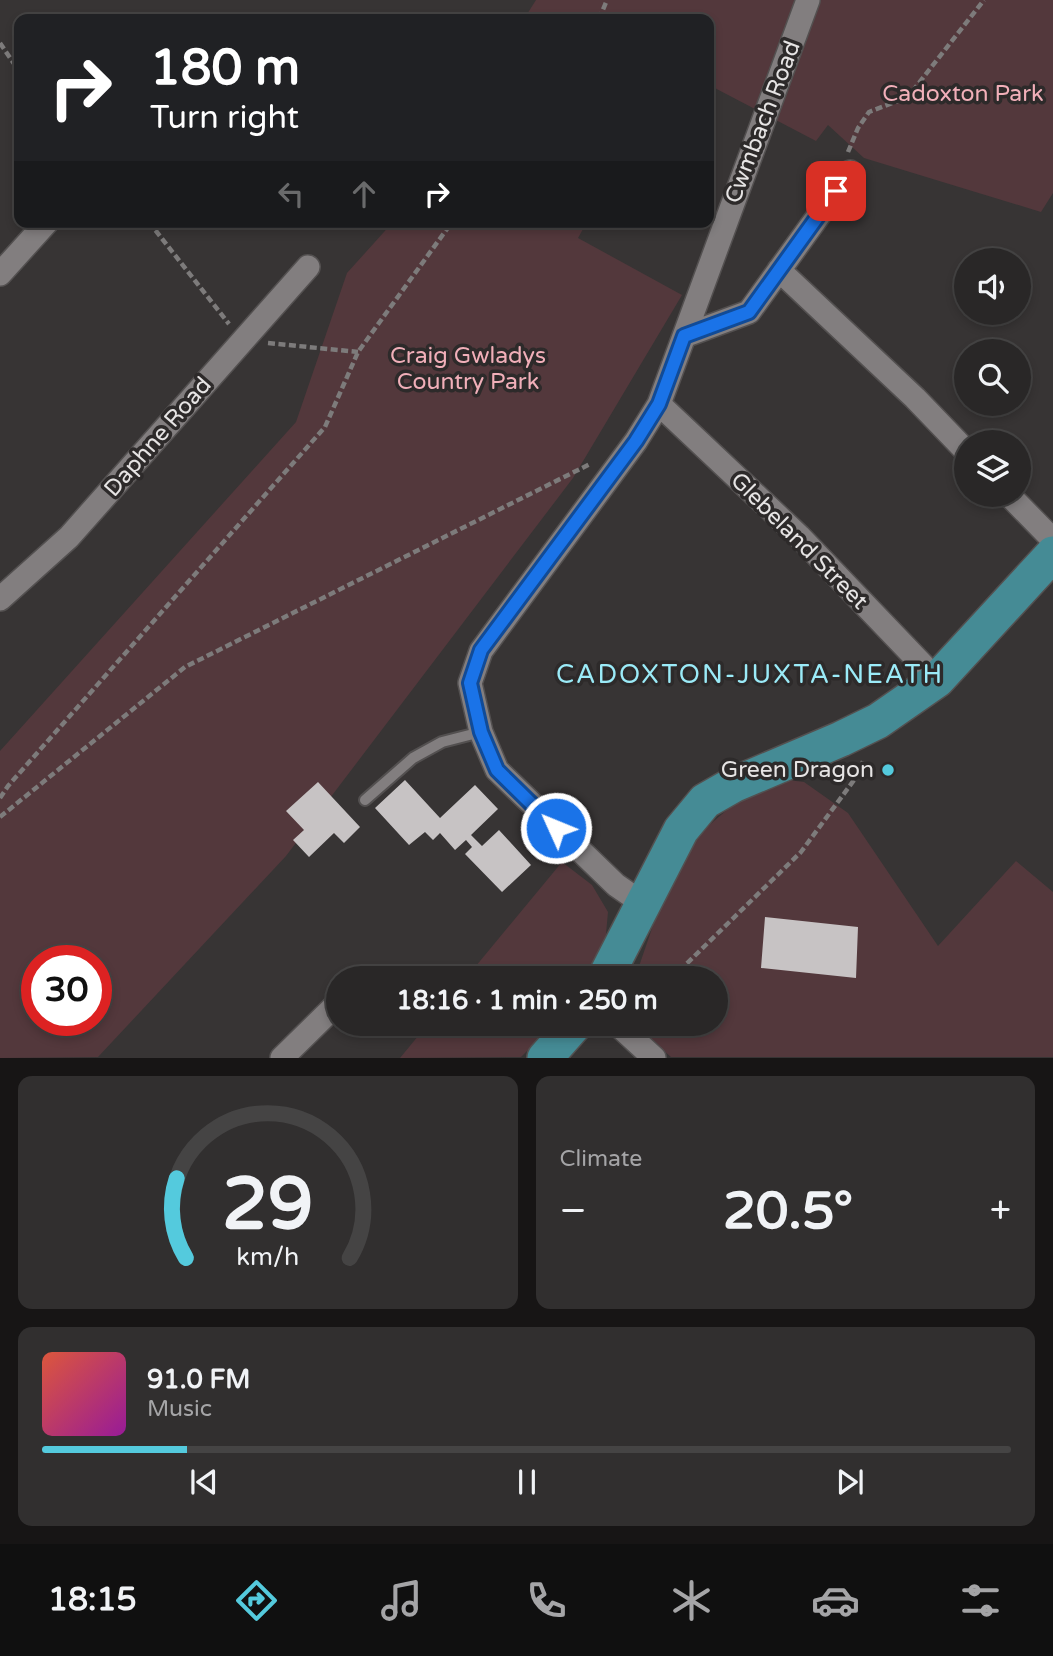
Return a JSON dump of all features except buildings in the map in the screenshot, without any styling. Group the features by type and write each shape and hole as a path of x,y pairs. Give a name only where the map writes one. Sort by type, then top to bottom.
{"main road":[{"path":"612,966 681,830 705,801 733,785 878,721 937,680 1053,554"},
{"path":"545,1058 564,1036"}],"street":[{"name":"Cwmbach Road","path":"642,903 616,885 497,770 481,732 470,683 481,650 636,441 659,404 808,0"},
{"path":"684,336 749,312 847,167"},
{"path":"0,274 42,228"},
{"name":"Daphne Road","path":"0,599 69,537 308,267"},
{"path":"779,270 915,398 954,439"},
{"name":"Glebeland Street","path":"659,404 799,536 937,680"},
{"path":"1021,507 1053,540"},
{"path":"282,1058 326,1015"},
{"path":"630,1036 654,1058"}],"lane":[{"path":"365,800 413,758 442,742 481,732"}],"path":[{"path":"847,167 858,128 869,112 908,97 984,0"},
{"path":"0,43 14,64"},
{"path":"0,798 325,427 358,352 448,228"},
{"path":"0,817 185,667 599,459"},
{"path":"684,966 801,852 857,776 878,721"}],"green space":[{"name":"Cadoxton Park","path":"536,0 1053,0 1053,193 1041,212 864,158 828,125 816,141 714,88 714,14 527,14"},
{"name":"Craig Gwladys Country Park","path":"388,228 584,228 578,238 682,295 573,478 286,856 98,1057 0,1058 0,751 296,422 347,273"},
{"path":"780,779 804,782 848,813 938,946 1016,861 1053,892 1053,1057 671,1057 647,1036 728,1036 728,966 639,966 661,902 699,834 736,802"},
{"path":"562,862 592,885 608,912 605,945 591,966 476,966"},
{"path":"418,1036 542,1036 521,1057 400,1058"}],"place":[{"name":"Green Dragon","path":"888,770"}],"district":[{"name":"CADOXTON-JUXTA-NEATH","path":"750,674"}],"route":[{"path":"556,828 497,770 481,732 470,683 481,650 636,441 659,404 684,336 749,312 836,191"}]}
